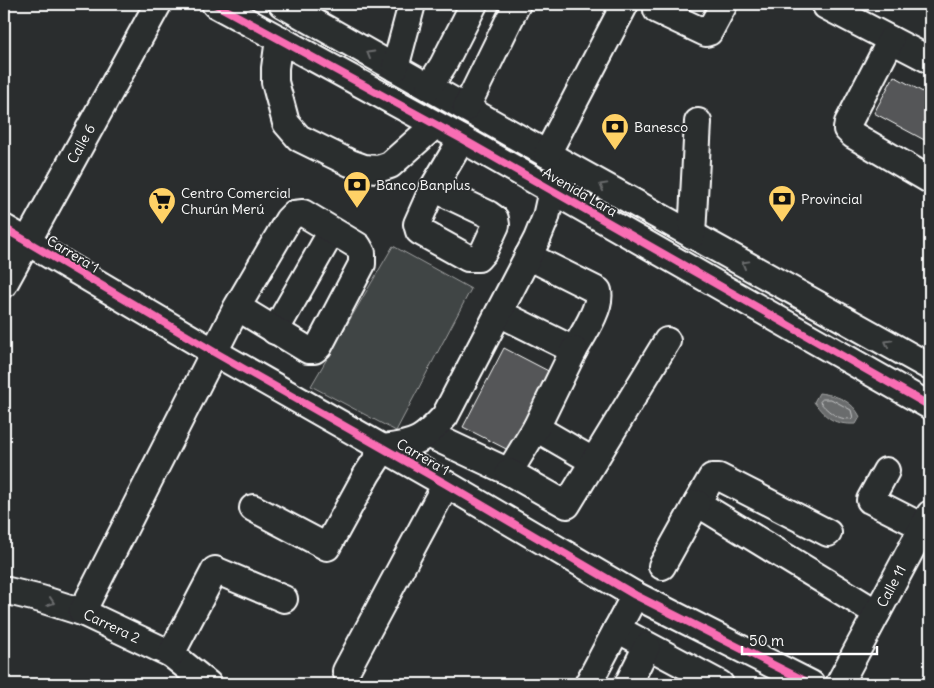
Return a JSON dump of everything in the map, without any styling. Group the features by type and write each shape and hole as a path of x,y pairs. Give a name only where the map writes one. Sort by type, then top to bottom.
{"street":[{"name":"Calle 6","path":"4,284 158,4"},
{"name":"Avenida Lara","path":"216,4 462,139 930,406"},
{"name":"Avenida Lara","path":"282,4 311,11 395,68 930,367"},
{"path":"395,68 412,4"},
{"path":"429,87 474,4"},
{"path":"466,108 517,4"},
{"path":"546,154 625,4"},
{"path":"657,10 706,33 709,32 724,4"},
{"path":"825,4 930,60"},
{"path":"280,39 275,68 275,82 286,124 299,138 350,163 364,168 378,169 390,165 435,125"},
{"path":"891,40 847,128 853,135 930,180"},
{"path":"692,235 698,122"},
{"path":"433,188 462,139"},
{"path":"254,508 327,547 367,474 384,448 409,445 428,434 445,416 528,256 546,217 552,190"},
{"path":"82,612 236,307 288,220 294,214 303,213 358,246 362,253 362,264 319,346 314,350 308,350 236,307"},
{"name":"Carrera 1","path":"4,228 214,352 384,448 635,595 811,684"},
{"path":"275,330 332,231"},
{"path":"509,472 536,428 600,298 598,291 528,256"},
{"path":"499,313 574,350"},
{"path":"428,434 509,472 567,504 667,340"},
{"path":"536,428 593,461"},
{"path":"886,471 870,500 927,521"},
{"path":"662,566 712,477 719,477 828,533"},
{"path":"346,671 446,484"},
{"path":"697,502 877,613"},
{"name":"Calle 11","path":"839,684 927,521"},
{"path":"171,654 215,570 284,599"},
{"name":"Carrera 2","path":"4,590 82,612 171,654 208,684"},
{"path":"588,684 635,595"},
{"path":"617,630 717,683"},
{"path":"628,684 648,646"}],"shaded area":[{"path":"393,246 471,289 396,431 311,386"}],"water":[{"path":"819,393 838,397 853,407 860,417 856,424 836,422 827,416 814,402"}],"building":[{"path":"894,76 930,96 930,143 874,113"},
{"path":"504,348 558,376 518,455 463,427"}],"cycle path":[{"path":"215,4 462,139 930,406"},
{"path":"4,228 214,352 446,484 635,595 811,684"}],"place":[{"name":"Banesco","path":"615,151"},
{"name":"Banco Banplus","path":"357,209"},
{"name":"Provincial","path":"782,223"},
{"name":"Centro Comercial Churún Merú","path":"162,225"}]}
